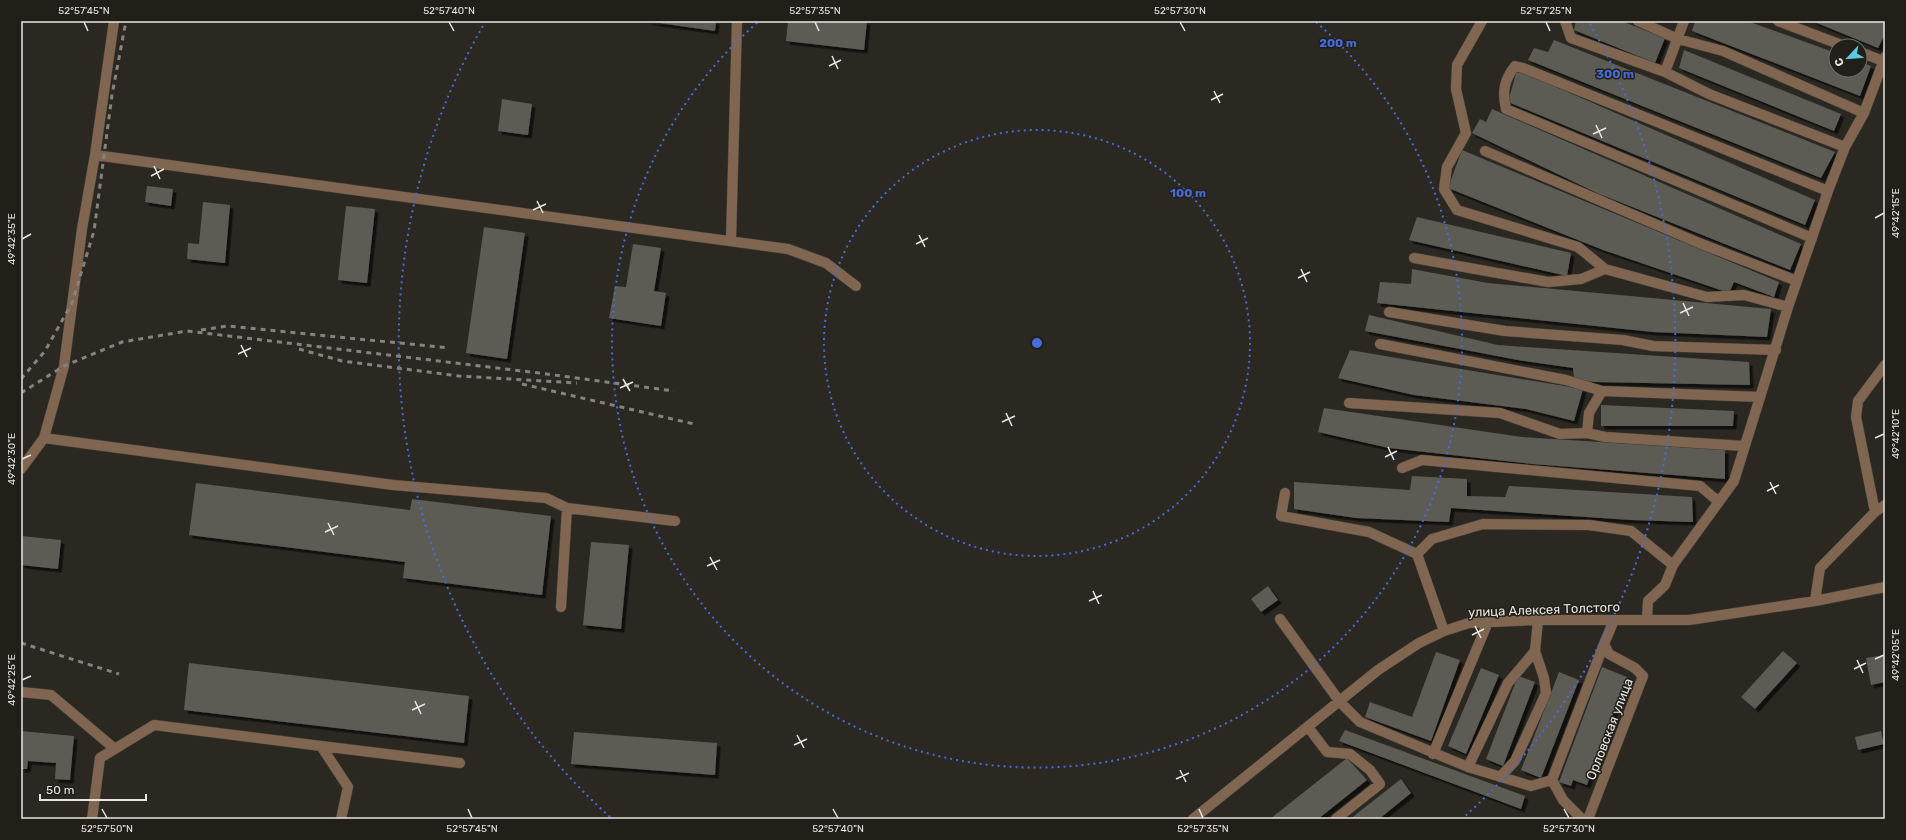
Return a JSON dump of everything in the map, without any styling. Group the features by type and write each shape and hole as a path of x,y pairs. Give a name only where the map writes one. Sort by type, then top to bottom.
{"street":[{"path":"21,469 44,438 64,366 82,229 95,155 114,21"},
{"path":"731,240 737,21"},
{"path":"1482,21 1457,65 1456,89 1466,132 1448,167 1444,189 1457,210 1578,247 1605,269 1707,297 1744,295 1788,307"},
{"path":"1565,21 1571,38 1665,72 1709,94 1845,147"},
{"path":"1638,21 1678,39 1723,51 1864,113"},
{"path":"1665,72 1684,21"},
{"path":"1778,21 1828,40"},
{"path":"1647,619 1648,602 1665,585 1673,565 1734,481 1776,350 1788,307 1828,191 1845,147 1864,113 1884,59 1868,54"},
{"path":"1812,238 1506,109 1503,97 1506,78 1515,66 1523,68 1828,191"},
{"path":"1485,151 1699,243 1797,281"},
{"path":"95,155 731,240 788,249 826,263 856,286"},
{"path":"1414,258 1548,282 1581,279 1605,269"},
{"path":"1389,312 1505,331 1622,340 1653,346 1776,350"},
{"path":"1380,344 1566,380 1602,391 1760,397"},
{"path":"1875,512 1856,417 1858,401 1885,365"},
{"path":"1587,433 1589,413 1602,391"},
{"path":"1349,403 1500,413 1560,434 1587,433 1605,437 1744,446"},
{"path":"44,438 393,486 546,498 567,508 675,521"},
{"path":"1402,468 1422,460 1700,486 1719,502"},
{"path":"1285,493 1281,516 1369,532 1417,554 1444,631"},
{"path":"1815,601 1820,568 1875,512 1885,506"},
{"path":"561,607 567,508"},
{"path":"1417,554 1432,539 1483,524 1589,525 1631,531 1673,565"},
{"name":"улица Алексея Толстого","path":"1193,819 1308,728 1378,670 1419,643 1444,631 1469,623 1488,622 1538,620 1689,620 1815,601 1885,587"},
{"path":"1280,619 1340,702 1360,722 1434,754 1500,777 1531,786 1552,780"},
{"path":"1500,777 1515,761 1546,693 1544,678 1535,651 1538,620"},
{"path":"1582,819 1563,800 1552,780 1614,620"},
{"path":"1434,754 1488,622"},
{"name":"Орловская улица","path":"1588,819 1643,676 1635,668 1610,654 1604,644"},
{"path":"1468,767 1508,683 1535,651"},
{"path":"21,692 51,695 116,749"},
{"path":"92,819 100,758 154,725 460,763"},
{"path":"1308,728 1327,752 1350,754 1370,770 1380,784 1336,819"},
{"path":"321,746 348,787 341,819"}],"building":[{"path":"645,21 716,21 715,31"},
{"path":"788,21 867,21 864,50 786,41"},
{"path":"1576,21 1587,23 1587,21 1621,21 1665,38 1655,63 1574,30"},
{"path":"1695,21 1747,21 1828,50 1828,78 1867,78 1860,96 1692,31"},
{"path":"1812,21 1885,21 1885,34 1878,48 1868,44 1868,38 1854,38"},
{"path":"1554,40 1835,152 1821,178 1528,60 1534,48 1548,52"},
{"path":"1684,50 1841,114 1834,131 1679,68"},
{"path":"1868,65 1871,66 1868,74"},
{"path":"1517,70 1815,200 1805,225 1508,102"},
{"path":"502,99 532,104 528,135 498,131"},
{"path":"1492,109 1801,244 1790,270 1597,193 1472,133 1480,119 1486,122"},
{"path":"1462,150 1779,282 1774,297 1734,282 1729,293 1603,250 1448,188"},
{"path":"147,186 173,189 171,206 145,202"},
{"path":"203,202 230,205 225,263 187,259 188,243 199,244"},
{"path":"346,206 375,209 367,283 338,280"},
{"path":"1417,217 1571,253 1567,276 1409,240"},
{"path":"484,227 525,233 507,359 466,353"},
{"path":"633,244 661,248 654,291 666,293 661,326 609,318 615,286 626,287"},
{"path":"1412,269 1488,283 1771,309 1767,337 1653,332 1377,303 1380,282 1411,284"},
{"path":"1369,315 1498,345 1749,362 1750,385 1594,382 1574,379 1573,368 1518,360 1365,331"},
{"path":"1350,350 1583,389 1574,421 1526,409 1414,395 1338,378"},
{"path":"1601,405 1734,411 1733,426 1601,426"},
{"path":"1324,408 1522,437 1725,450 1725,479 1532,464 1389,448 1318,432"},
{"path":"1412,476 1467,479 1467,496 1505,497 1509,486 1692,497 1693,522 1631,520 1451,508 1449,522 1356,518 1294,509 1294,482 1410,490"},
{"path":"196,483 410,510 412,499 551,516 542,595 403,578 405,562 189,535"},
{"path":"21,536 61,540 58,569 21,565"},
{"path":"591,542 629,545 621,629 583,625"},
{"path":"1268,586 1278,600 1261,612 1251,599"},
{"path":"1783,651 1797,663 1755,709 1741,697"},
{"path":"1436,652 1460,660 1431,741 1365,717 1370,702 1412,717"},
{"path":"1885,655 1885,682 1871,685 1866,658"},
{"path":"189,663 469,696 464,743 184,710"},
{"path":"1602,667 1627,677 1587,785 1573,780 1571,786 1559,782"},
{"path":"1481,668 1499,675 1466,754 1448,746"},
{"path":"1559,672 1579,680 1541,778 1521,770"},
{"path":"1518,676 1535,682 1503,766 1486,759"},
{"path":"1345,730 1525,796 1521,809 1339,741"},
{"path":"21,731 74,736 70,780 55,779 56,763 28,761 27,769 21,769"},
{"path":"1881,731 1884,744 1858,750 1855,737"},
{"path":"574,732 717,743 715,775 571,764"},
{"path":"1347,758 1367,780 1318,819 1270,819"},
{"path":"1401,779 1411,793 1379,819 1350,819"}],"railway":[{"path":"21,379 45,351 72,303 94,231 112,95 126,21"},
{"path":"201,330 228,326 449,348"},
{"path":"21,393 64,366 122,342 187,331 539,373 674,391"},
{"path":"299,349 342,361 459,376 577,383"},
{"path":"522,384 694,424"},
{"path":"21,643 119,674"}]}
